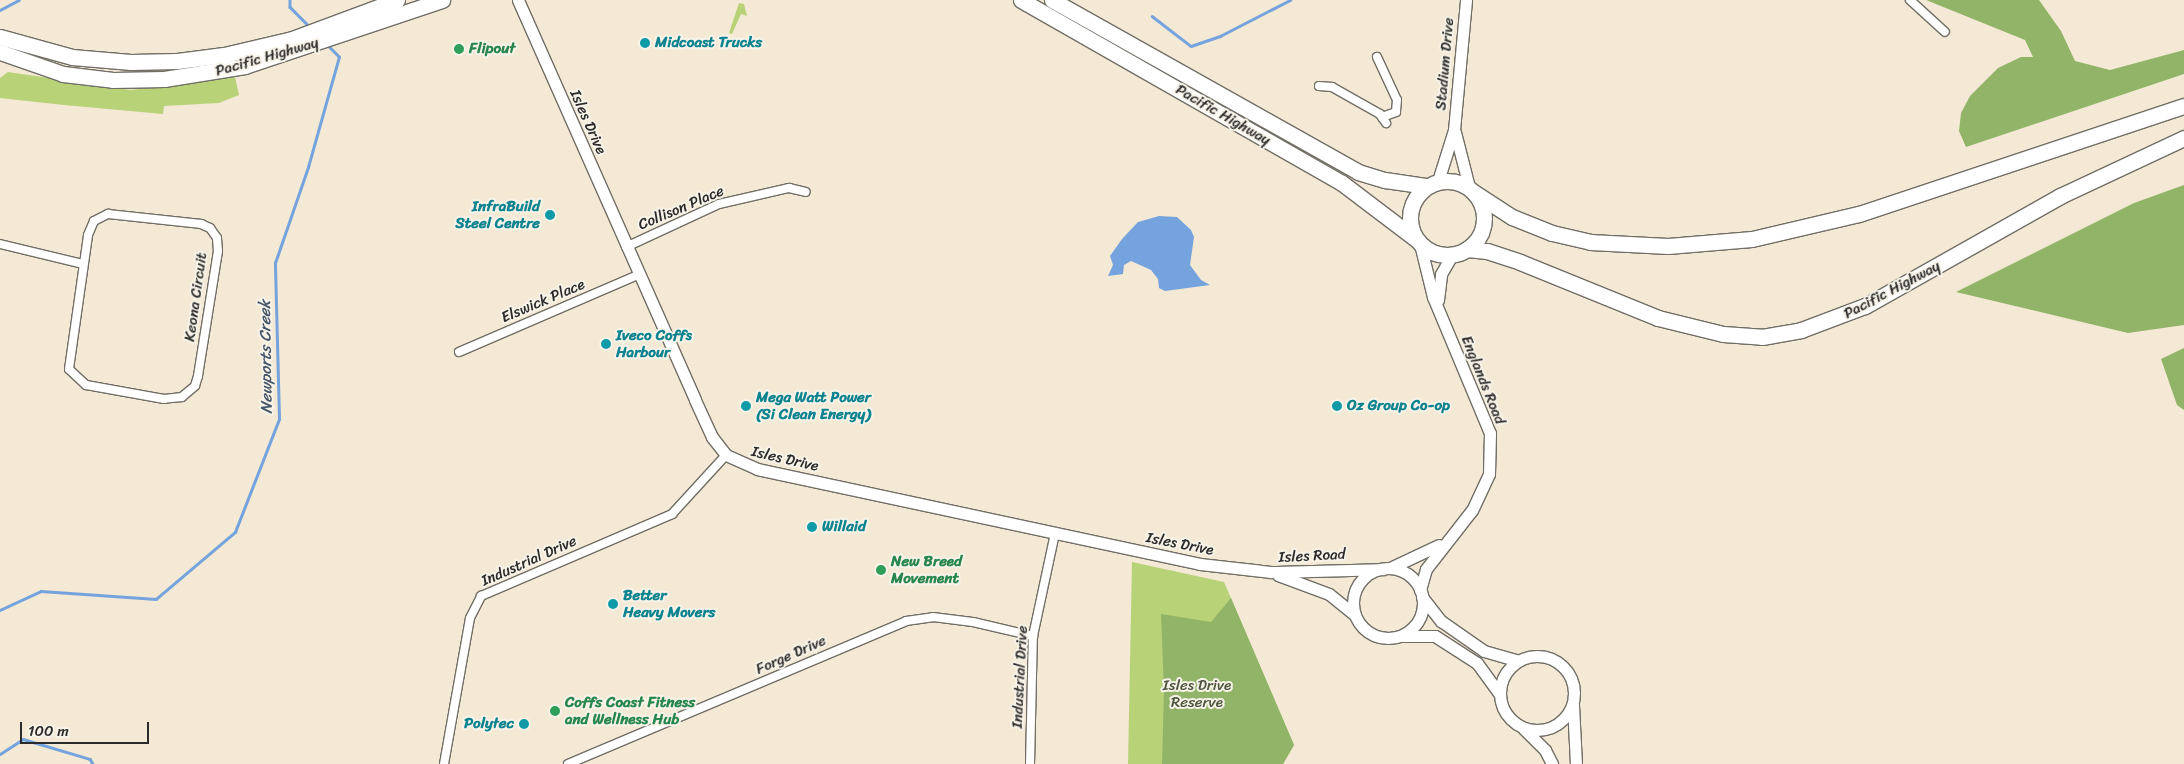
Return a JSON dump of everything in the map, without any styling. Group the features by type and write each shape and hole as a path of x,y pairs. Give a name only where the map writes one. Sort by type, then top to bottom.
{"highway":[{"name":"Pacific Highway","path":"332,32 396,0"},
{"name":"Pacific Highway","path":"0,52 64,74 140,80 225,70 332,32 442,0"},
{"name":"Pacific Highway","path":"1021,0 1342,183 1419,242"},
{"name":"Pacific Highway","path":"1052,0 1358,172 1385,180 1432,184"},
{"name":"Pacific Highway","path":"0,37 72,57 131,62 224,55 309,40"},
{"path":"1472,190 1484,217 1476,241 1467,250 1452,255 1440,255 1419,242 1409,219 1411,206 1432,184 1450,180 1472,190 1512,217 1552,233 1590,242 1668,246 1752,240 1859,214 2184,106"},
{"name":"Pacific Highway","path":"1467,250 1487,251 1520,262 1658,318 1723,334 1762,337 1801,330 1865,306 2060,196 2184,138"}],"street":[{"name":"Isles Drive","path":"518,0 638,275 709,430 726,455 757,469 1200,564 1272,572"},
{"name":"Stadium Drive","path":"1432,184 1454,130 1466,0"},
{"path":"1910,0 1945,32"},
{"path":"1319,86 1332,87 1384,120 1396,112 1397,100 1377,57"},
{"name":"Stadium Drive","path":"1454,130 1472,190"},
{"name":"Collison Place","path":"626,247 719,204 788,188 806,192"},
{"name":"Keona Circuit","path":"108,214 191,222 210,228 217,238 218,251 198,376 191,391 182,397 164,399 86,385 72,374 69,363 83,264 90,229 94,221 108,214"},
{"name":"Englands Road","path":"1402,636 1418,622 1426,569 1448,538 1472,510 1489,474 1490,433 1429,286 1419,242"},
{"path":"0,244 83,264"},
{"path":"1440,312 1438,286 1452,255"},
{"name":"Elswick Place","path":"459,352 638,275"},
{"name":"Industrial Drive","path":"444,764 470,618 482,596 672,514 726,455"},
{"name":"Industrial Drive","path":"1030,764 1033,636 1056,533"},
{"name":"Englands Road","path":"1355,615 1354,595 1360,582 1370,573 1387,569 1420,556 1448,538"},
{"path":"1387,569 1408,575 1441,621 1484,651 1518,661"},
{"name":"Isles Road","path":"1272,572 1387,569"},
{"name":"Isles Road","path":"1272,572 1329,594 1355,615"},
{"path":"1355,615 1362,627 1374,636 1388,638 1436,636 1477,662 1500,695 1506,714 1545,750 1552,764"},
{"name":"Forge Drive","path":"568,764 906,621 941,618 1033,636"},
{"path":"1500,695 1504,675 1518,661 1537,656 1562,666 1573,683 1576,764"},
{"path":"1522,728 1536,731 1557,725 1567,716 1573,703"}],"green space":[{"path":"1926,0 2039,0 2061,31 2075,61 2110,70 2184,50 2184,74 1966,147 1959,131 1961,113 1970,96 1998,68 2021,57 2033,57 2025,40"},
{"path":"739,3 744,4 747,16 741,14 732,34 729,33"},
{"path":"8,72 131,90 235,77 239,95 219,103 164,106 163,114 64,105 0,98 0,78"},
{"path":"2184,185 2184,325 2128,333 1956,292 2134,203"},
{"path":"2184,348 2184,410 2177,405 2161,359"},
{"name":"Isles Drive Reserve","path":"1132,562 1224,582 1294,745 1283,764 1128,764"},
{"name":"Isles Drive Reserve","path":"1231,598 1294,745 1283,764 1162,764 1164,691 1161,614 1211,622"}],"water":[{"path":"1159,216 1177,217 1191,230 1194,237 1190,265 1201,280 1210,285 1165,291 1159,288 1158,279 1151,270 1131,261 1124,265 1123,274 1108,276 1113,265 1110,256 1122,239 1138,222"}],"waterway":[{"path":"0,10 19,0"},
{"name":"Newports Creek","path":"290,0 290,7 310,27"},
{"path":"1152,16 1191,46 1220,36 1290,0"},
{"name":"Newports Creek","path":"0,610 41,591 156,599 235,532 279,419 275,263 308,167 339,57 326,44"},
{"name":"Newports Creek","path":"0,754 23,739 90,759 93,764"}],"place":[{"name":"Midcoast Trucks","path":"645,43"},
{"name":"Flipout","path":"459,49"},
{"name":"InfraBuild Steel Centre","path":"550,215"},
{"name":"Iveco Coffs Harbour","path":"606,344"},
{"name":"Mega Watt Power (Si Clean Energy)","path":"746,406"},
{"name":"Oz Group Co-op","path":"1337,406"},
{"name":"Willaid","path":"812,527"},
{"name":"New Breed Movement","path":"881,570"},
{"name":"Better Heavy Movers","path":"613,604"},
{"name":"Coffs Coast Fitness and Wellness Hub","path":"555,711"},
{"name":"Polytec","path":"524,724"}]}
